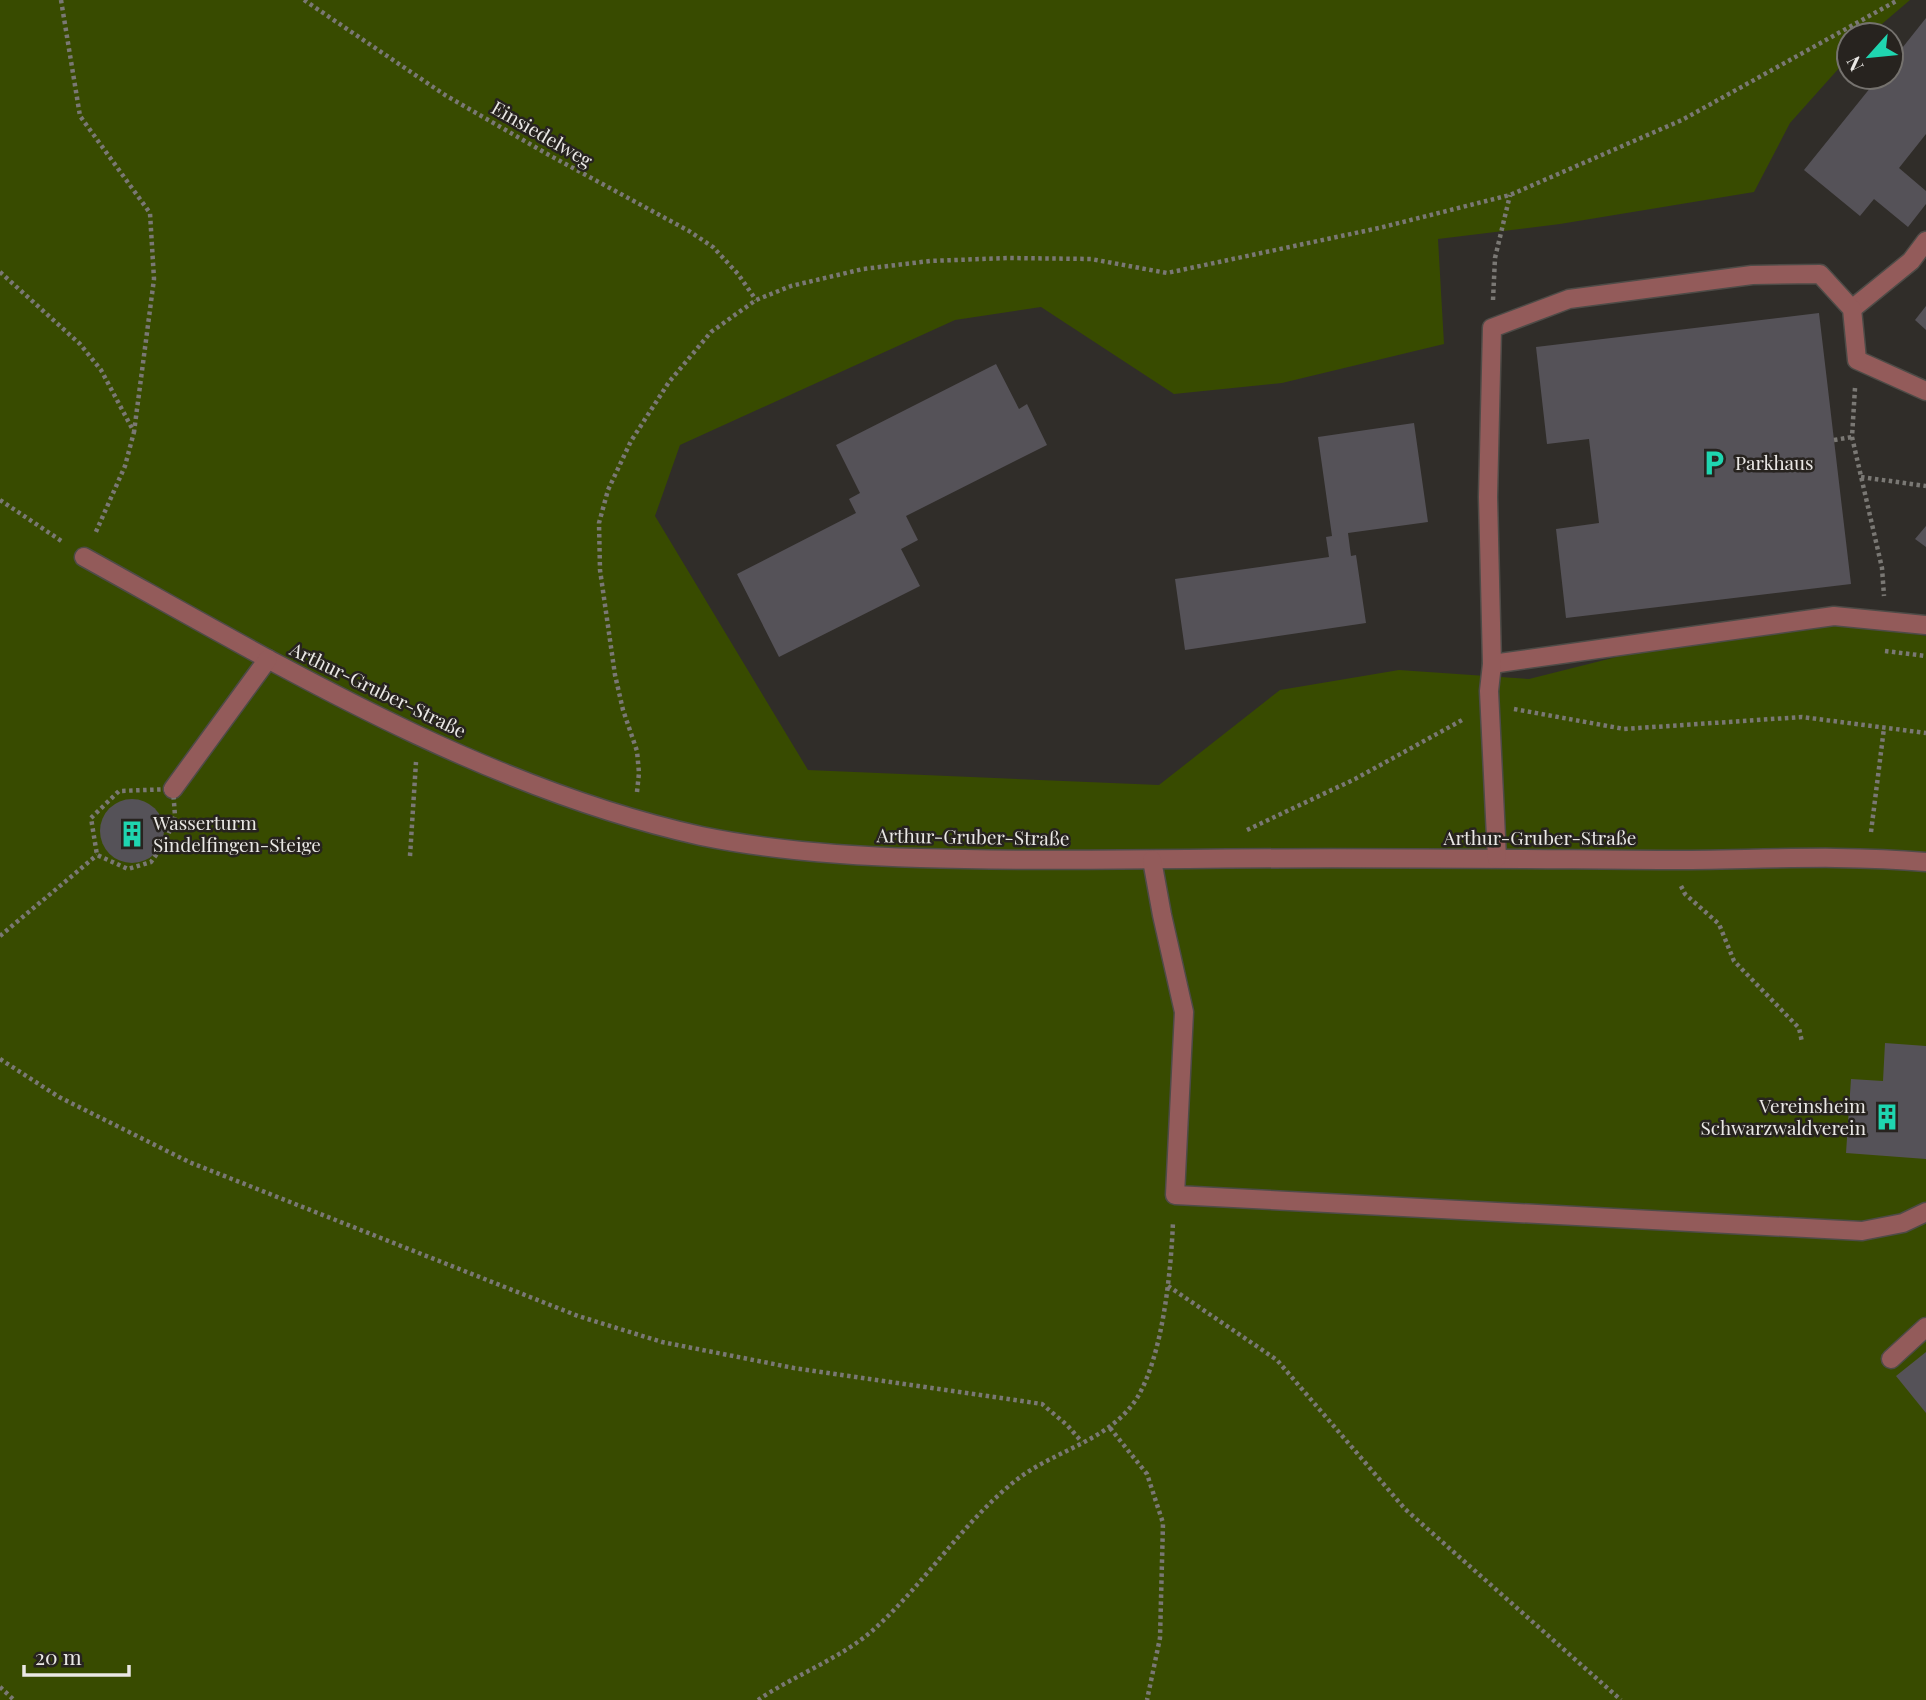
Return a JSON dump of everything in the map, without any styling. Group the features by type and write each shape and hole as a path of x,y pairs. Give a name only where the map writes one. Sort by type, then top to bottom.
{"street":[{"path":"1852,309 1911,261 1926,241"},
{"path":"1497,858 1489,691 1492,664 1488,497 1492,328 1569,299 1752,275 1820,274 1852,309 1857,360 1926,391"},
{"name":"Arthur-Gruber-Straße","path":"84,557 268,659 416,735 593,807 702,836 822,855 1002,861 1867,857 1926,862"},
{"path":"1492,664 1834,616 1926,625"},
{"path":"173,789 268,659"},
{"path":"1152,860 1184,1012 1175,1195 1862,1231 1903,1223 1926,1212"},
{"path":"1891,1359 1926,1327"}],"path":[{"path":"0,500 84,557 125,466 134,432 154,279 150,213 80,116 61,0"},
{"name":"Einsiedelweg","path":"303,0 445,95 548,155 689,231 713,247 738,274 756,300"},
{"path":"634,817 639,773 637,751 615,676 600,570 599,523 608,490 631,441 669,382 711,332 756,300 791,286 863,269 930,261 1007,258 1091,260 1167,273 1379,228 1510,195 1682,120 1898,0"},
{"path":"1492,328 1495,258 1510,195"},
{"path":"0,272 80,344 101,370 134,432"},
{"path":"1857,360 1852,437 1882,568 1886,621"},
{"path":"1834,440 1852,437"},
{"path":"1861,477 1926,486"},
{"path":"1246,831 1355,779 1490,705 1625,729 1802,717 1926,733"},
{"path":"1867,857 1884,728"},
{"path":"410,856 416,735"},
{"path":"173,789 175,816 166,841 151,862 128,869 97,855 91,818 119,791 173,789"},
{"path":"0,936 97,855"},
{"path":"1669,860 1685,894 1719,925 1734,961 1799,1028 1802,1042"},
{"path":"0,1059 59,1097 189,1162 578,1316 662,1342 794,1368 1042,1404 1082,1442"},
{"path":"758,1700 870,1633 903,1602 944,1552 1016,1480 1110,1428 1128,1411 1139,1394 1155,1351 1172,1259 1175,1195"},
{"path":"1168,1286 1277,1360 1405,1509 1621,1700"},
{"path":"1110,1428 1147,1474 1163,1523 1160,1638 1147,1700"},
{"path":"0,1687 14,1700"}],"green space":[{"path":"0,0 1910,0 1885,21 1835,21 1835,73 1790,123 1754,192 1560,224 1438,239 1444,344 1282,383 1174,394 1041,307 955,320 680,445 655,516 808,770 1159,785 1280,690 1399,670 1529,679 1656,647 1850,624 1926,636 1926,1700 0,1700"}],"building":[{"path":"1926,18 1926,134 1899,168 1926,191 1926,204 1908,227 1874,199 1860,216 1804,170 1868,91 1905,91 1905,44"},
{"path":"1926,306 1926,330 1915,320"},
{"name":"Parkhaus","path":"1819,313 1851,584 1566,618 1556,529 1599,523 1589,439 1547,444 1536,347"},
{"path":"996,364 1019,409 1027,404 1047,445 906,516 918,540 901,549 920,586 779,657 737,574 856,513 849,499 860,493 836,445"},
{"path":"1414,423 1428,522 1348,533 1351,556 1356,555 1366,623 1185,650 1175,579 1329,557 1326,537 1332,536 1318,437"},
{"path":"1926,526 1926,547 1915,539"},
{"name":"Wasserturm Sindelfingen-Steige","path":"132,799 155,808 164,831 155,854 132,863 109,854 100,831 109,808"},
{"name":"Vereinsheim Schwarzwaldverein","path":"1885,1043 1926,1046 1926,1159 1846,1153 1851,1079 1883,1081"},
{"path":"1926,1352 1926,1413 1896,1376"}],"place":[{"name":"Parkhaus","path":"1714,463"},
{"name":"Wasserturm Sindelfingen-Steige","path":"132,834"},
{"name":"Vereinsheim Schwarzwaldverein","path":"1887,1117"}]}
